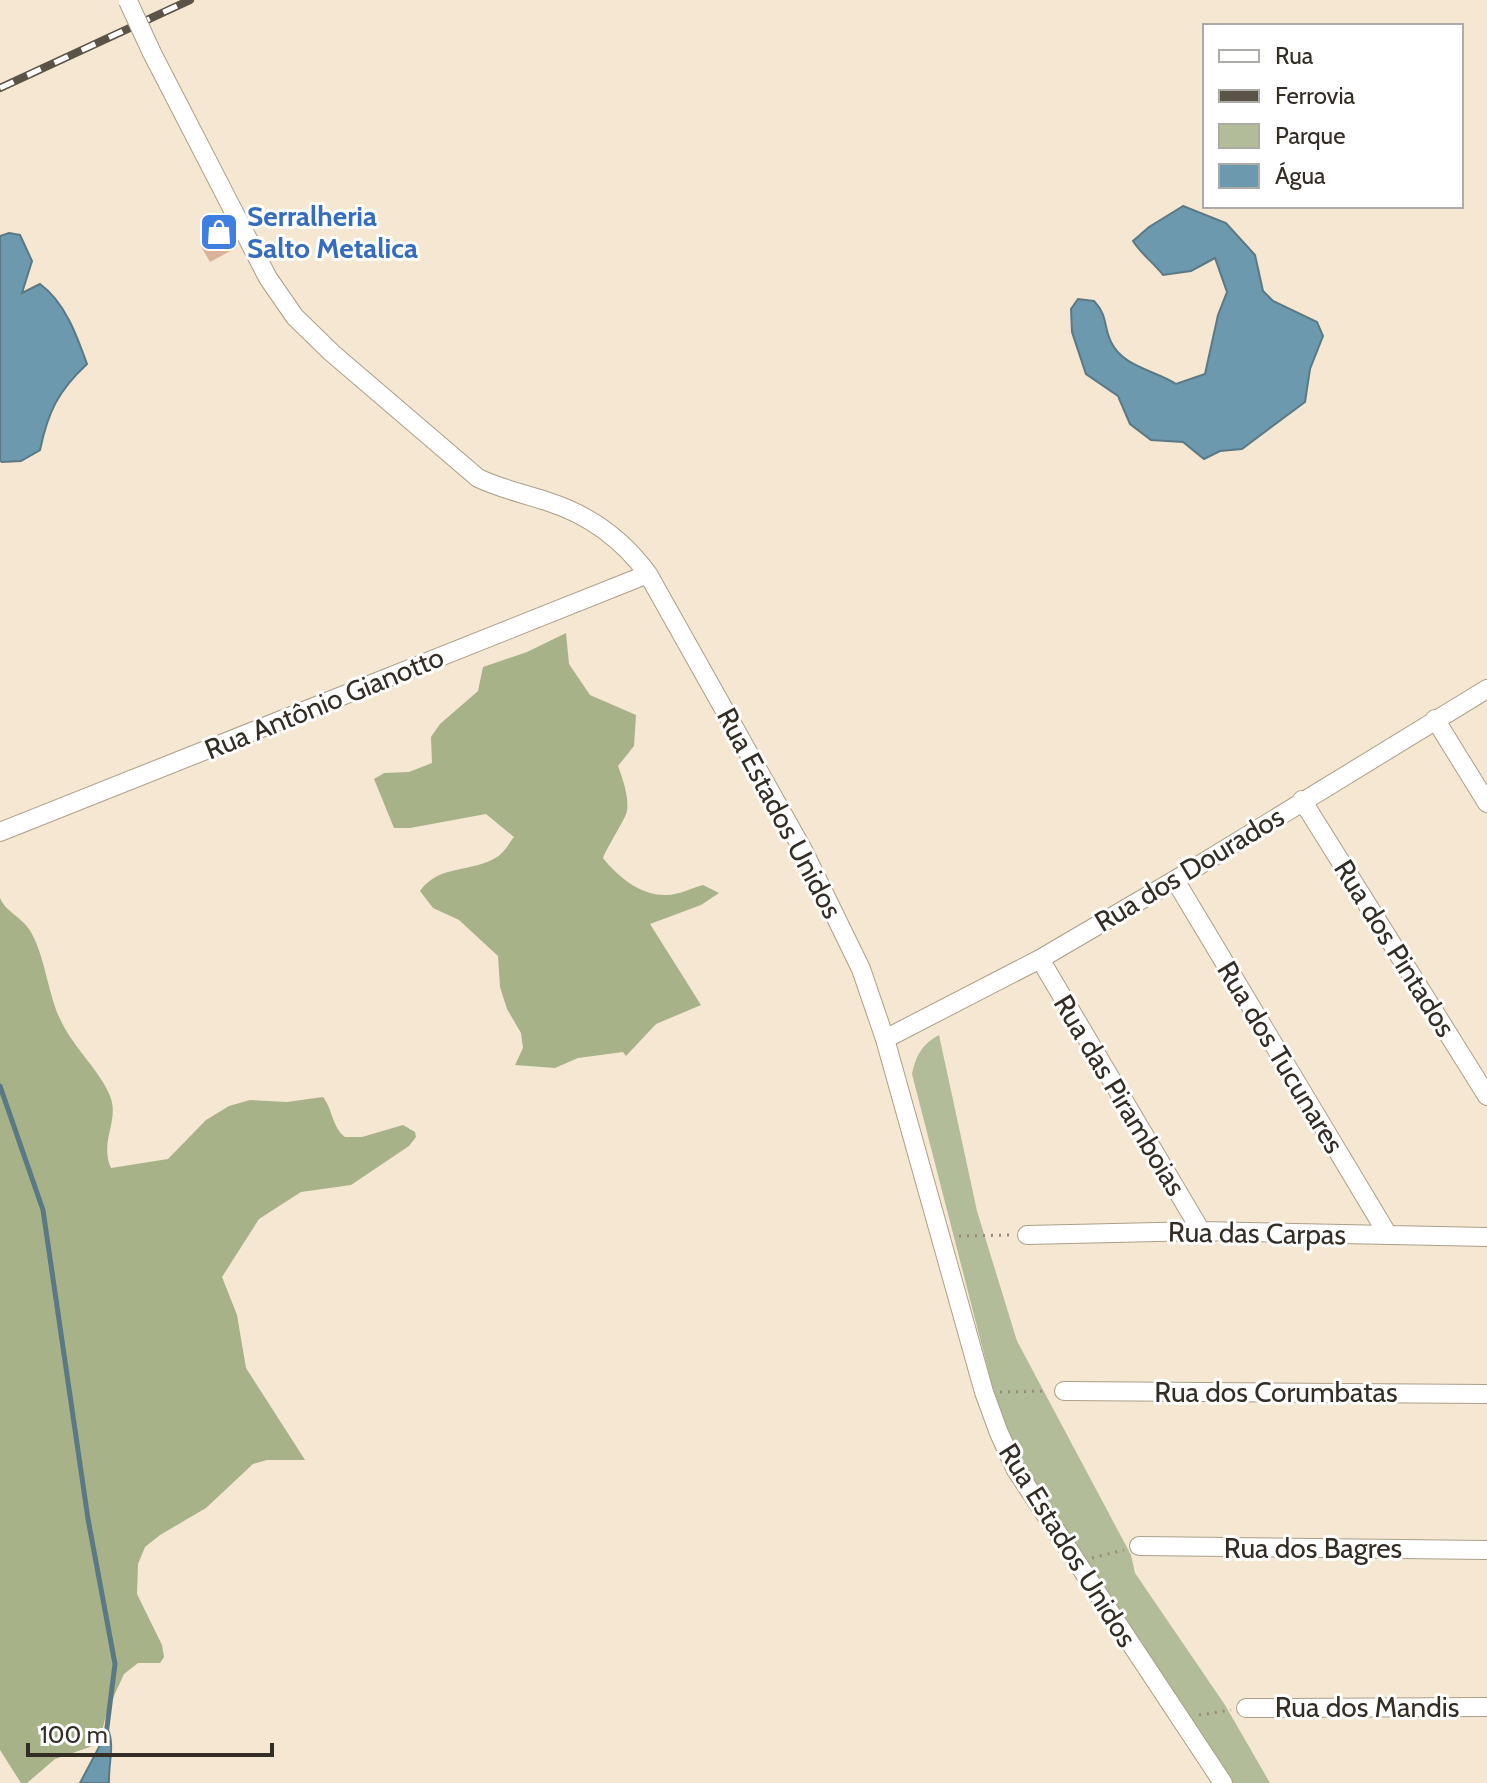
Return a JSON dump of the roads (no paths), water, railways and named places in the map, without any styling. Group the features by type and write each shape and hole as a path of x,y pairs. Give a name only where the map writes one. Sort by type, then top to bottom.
{"street":[{"name":"Rua Estados Unidos","path":"128,0 152,53 268,278 295,317 478,478 494,486 553,503 589,520 625,546 648,574 803,850 861,969 885,1039 984,1392 1016,1470 1223,1783"},
{"name":"Rua Antônio Gianotto","path":"0,832 648,574"},
{"name":"Rua dos Dourados","path":"885,1039 1040,959 1487,689"},
{"path":"1435,719 1487,803"},
{"name":"Rua dos Pintados","path":"1302,800 1487,1096"},
{"name":"Rua dos Tucunares","path":"1175,880 1388,1235"},
{"name":"Rua das Piramboias","path":"1040,959 1201,1231"},
{"name":"Rua das Carpas","path":"1027,1235 1201,1231 1487,1237"},
{"name":"Rua dos Corumbatas","path":"1064,1391 1487,1394"},
{"name":"Rua dos Bagres","path":"1139,1546 1487,1550"},
{"name":"Rua dos Mandis","path":"1246,1708 1487,1707"}],"water":[{"path":"1183,206 1226,223 1255,255 1263,291 1273,301 1317,322 1323,336 1310,369 1305,402 1242,449 1220,451 1204,459 1183,442 1151,440 1130,424 1118,396 1086,374 1072,332 1071,309 1078,299 1094,301 1103,316 1111,342 1131,363 1176,384 1205,374 1218,315 1227,292 1215,258 1191,271 1163,275 1133,241"},
{"path":"9,233 20,235 32,261 22,293 40,284 49,291 69,320 87,364 56,403 40,450 21,461 2,462 0,236"},
{"path":"108,1730 111,1749 109,1783 80,1783"}],"waterway":[{"path":"0,1086 43,1210 88,1519 115,1664 106,1735"}],"railway":[{"path":"0,88 190,0"}],"place":[{"name":"Serralheria Salto Metalica","path":"219,232"}]}
